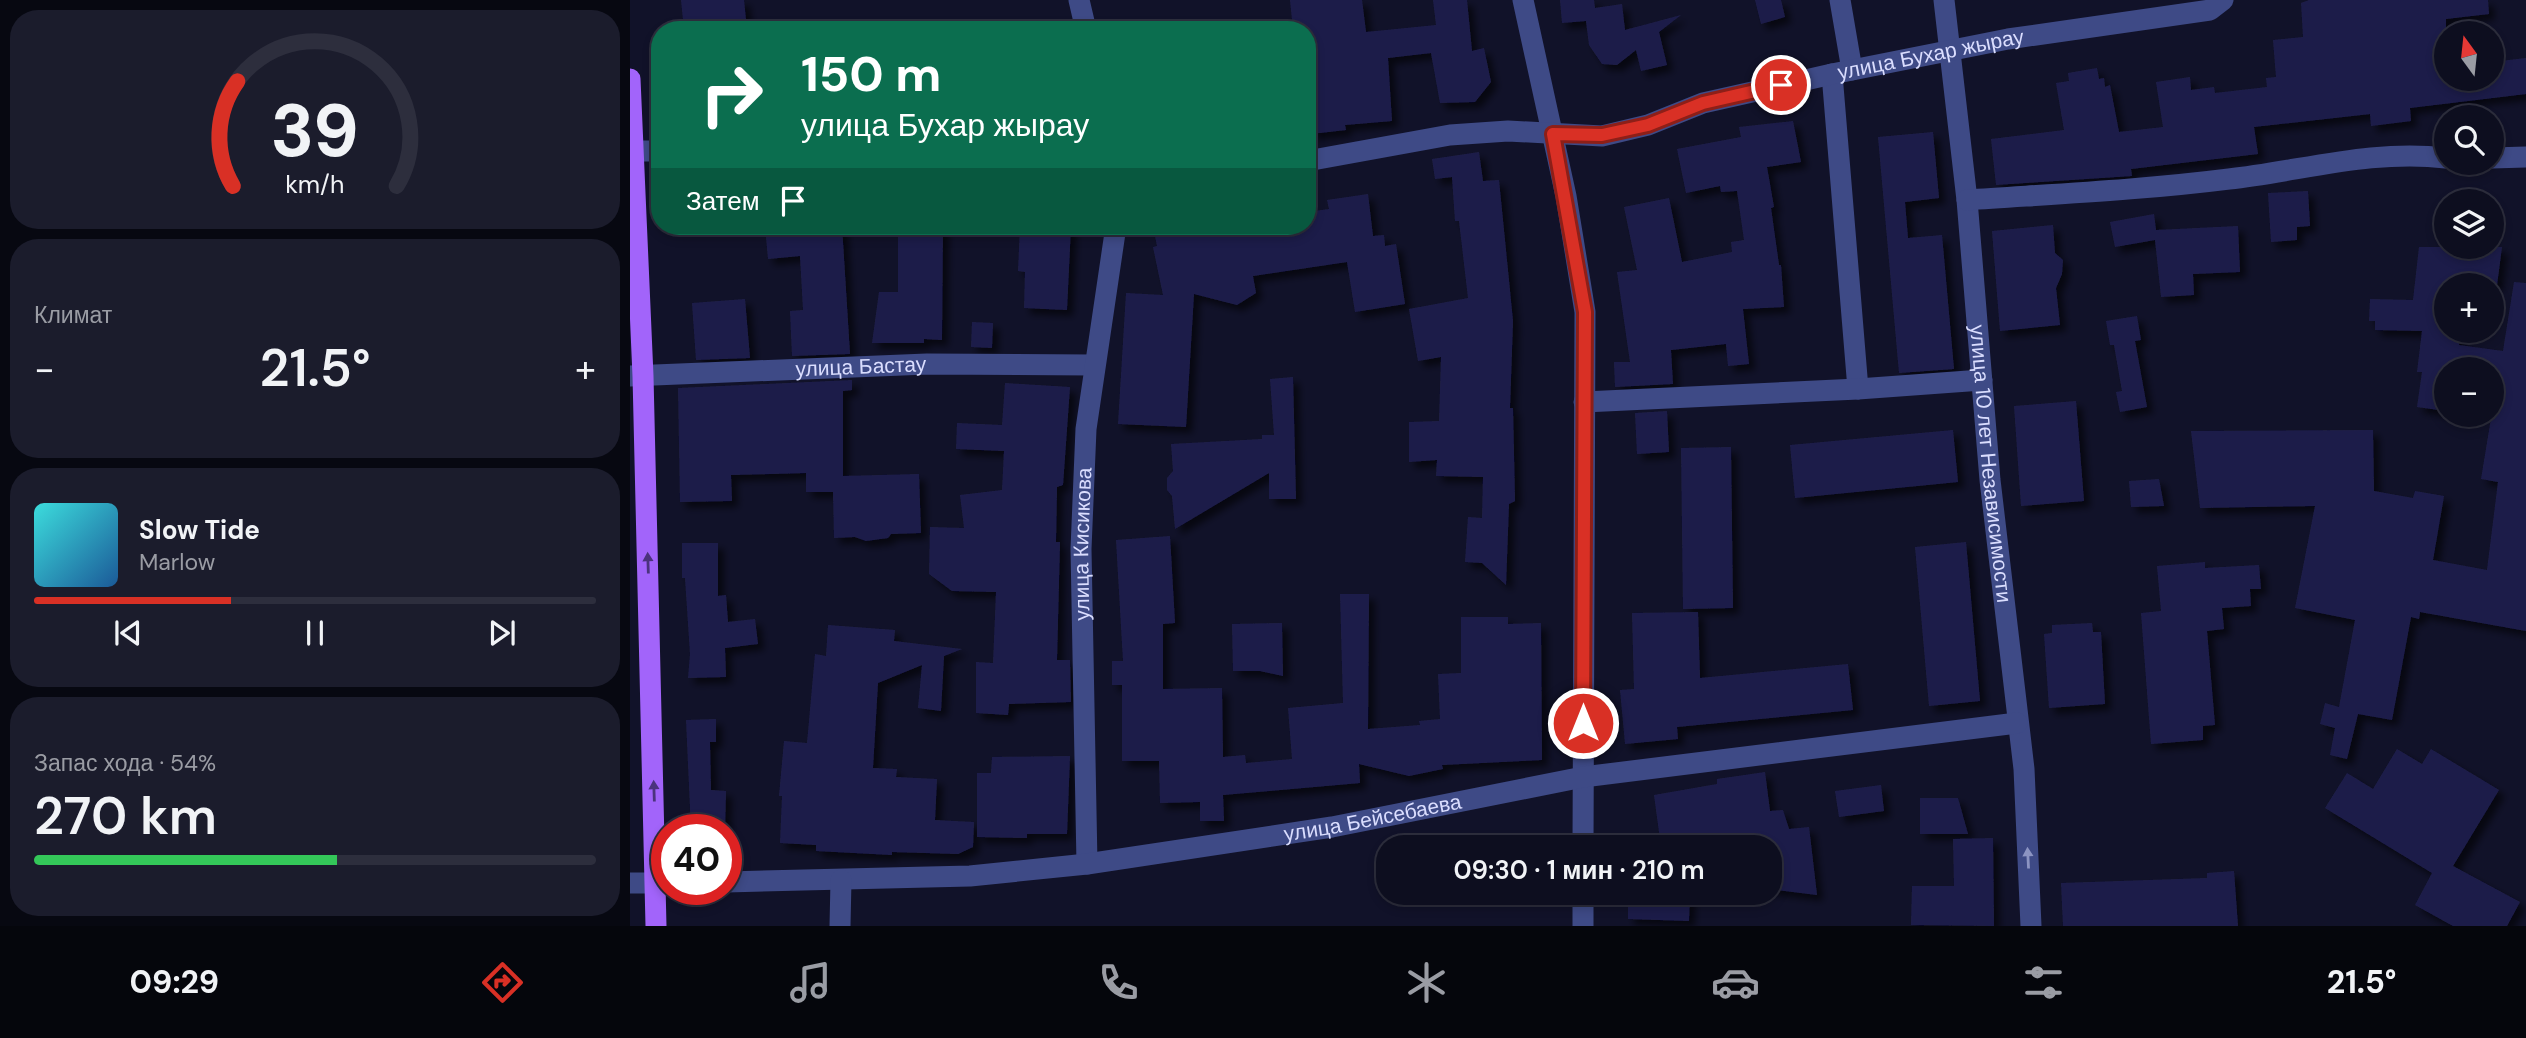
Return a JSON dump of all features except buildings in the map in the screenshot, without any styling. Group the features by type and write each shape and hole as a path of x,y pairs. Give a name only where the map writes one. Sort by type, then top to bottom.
{"main road":[{"path":"630,79 634,151 636,376 658,814"},
{"path":"656,926 659,905"}],"street":[{"path":"1079,0 1084,21"},
{"path":"1523,0 1553,134 1585,312 1583,835"},
{"path":"1840,0 1858,389"},
{"name":"улица 10 лет Независимости","path":"1944,0 1967,200 1982,380 2017,723 2024,769 2031,926"},
{"name":"улица Бухар жырау","path":"1316,159 1450,135 1508,131 1602,135 1648,125 1703,103 1842,72 2008,39 2210,10 2223,0"},
{"path":"634,151 651,151"},
{"path":"1967,200 2230,179 2345,159 2434,157"},
{"path":"2504,158 2526,157"},
{"name":"улица Кисикова","path":"1087,864 1081,549 1086,429 1093,365 1115,235"},
{"name":"улица Бастау","path":"636,376 927,364 1093,365"},
{"path":"1584,402 1858,389 1982,380"},
{"name":"улица Бейсебаева","path":"742,882 970,876 1087,864 1332,827 1583,777 2017,723"},
{"path":"840,926 841,880"},
{"path":"630,883 651,883"},
{"path":"1583,905 1583,926"}],"route":[{"path":"1583,723 1585,312 1553,134 1602,135 1648,125 1703,103 1781,85"}]}
